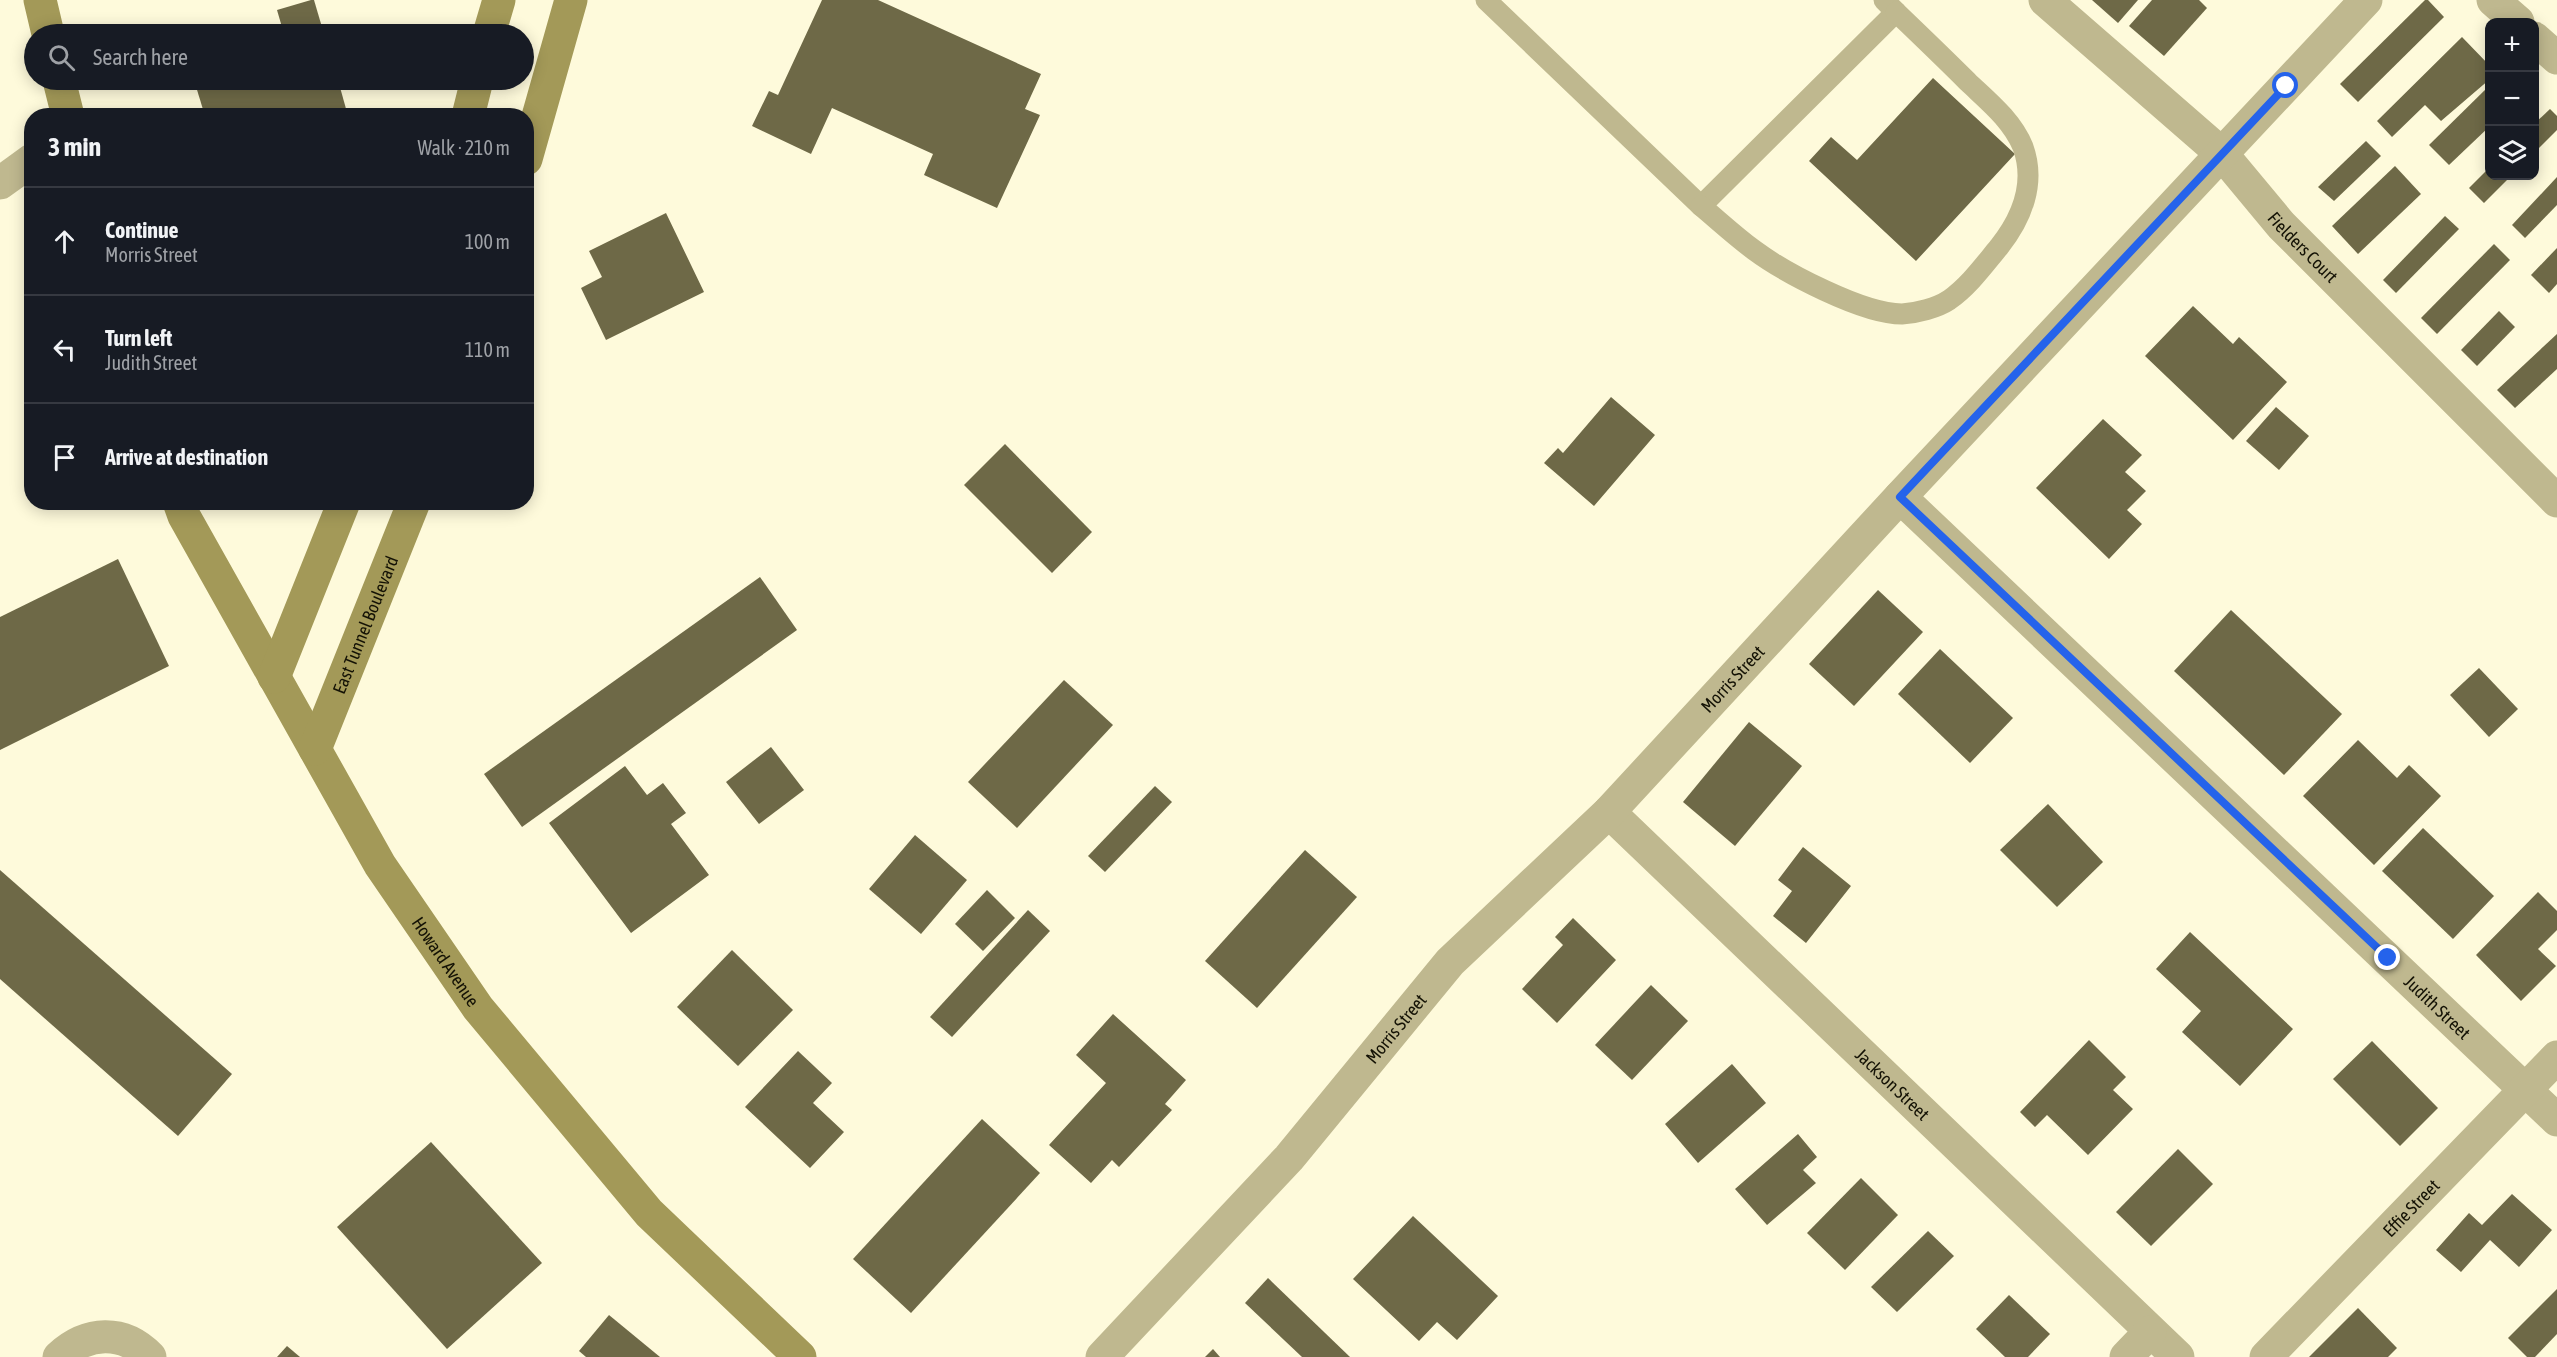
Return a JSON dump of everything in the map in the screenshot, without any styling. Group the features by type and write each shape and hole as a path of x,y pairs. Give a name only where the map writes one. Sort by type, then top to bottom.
{"main road":[{"path":"40,0 46,24"},
{"path":"492,24 499,0"},
{"path":"534,131 571,0"},
{"path":"62,90 66,108"},
{"path":"470,108 474,90"},
{"name":"Howard Avenue","path":"182,510 380,865 478,1008 649,1213 800,1357"},
{"path":"274,677 341,510"},
{"name":"East Tunnel Boulevard","path":"315,749 411,510"}],"street":[{"name":"Fielders Court","path":"2045,0 2222,154 2281,225 2557,501"},
{"name":"Morris Street","path":"1102,1357 1289,1158 1450,962 1609,812 1900,497 2366,0"},
{"path":"2493,0 2513,18"},
{"path":"2539,42 2557,58"},
{"path":"0,183 24,166"},
{"name":"Judith Street","path":"1900,497 2557,1120"},
{"name":"Jackson Street","path":"1609,812 2178,1357"},
{"name":"Effie Street","path":"2266,1357 2557,1057"},
{"path":"2126,1357 2151,1332"},
{"path":"59,1357 71,1346 94,1336 118,1337 141,1347 150,1357"}],"lane":[{"path":"1486,0 1701,206 1754,250 1795,274 1854,303 1900,314 1920,312 1949,300 1978,273 2013,229 2026,195 2029,172 2022,146 2008,120 1890,6 1701,206"}],"building":[{"path":"314,0 321,24 281,24 277,10"},
{"path":"822,0 878,0 1041,74 1025,109 1040,115 997,208 924,175 933,154 832,108 811,154 752,126 769,91 778,95"},
{"path":"2092,0 2138,0 2118,23"},
{"path":"2152,0 2199,0 2207,8 2164,56 2129,26"},
{"path":"2425,0 2428,0 2444,17 2358,102 2340,84"},
{"path":"2462,37 2485,61 2485,83 2441,121 2425,105 2392,137 2377,121"},
{"path":"1933,78 2015,154 1916,261 1809,161 1831,137 1857,160"},
{"path":"197,90 341,90 346,108 203,108"},
{"path":"2485,90 2485,131 2449,165 2429,145"},
{"path":"2550,109 2557,116 2557,130 2539,148 2539,126 2539,119"},
{"path":"2366,141 2381,156 2334,201 2318,187"},
{"path":"2395,166 2421,194 2358,254 2332,226"},
{"path":"2485,172 2485,180 2507,180 2484,203 2469,188"},
{"path":"2557,177 2557,205 2525,238 2512,225"},
{"path":"666,213 704,292 606,340 581,288 602,277 589,251"},
{"path":"2445,216 2459,229 2396,293 2383,280"},
{"path":"2494,244 2510,260 2437,334 2421,318"},
{"path":"2557,248 2557,284 2549,293 2531,275"},
{"path":"2193,306 2233,344 2239,337 2287,382 2233,440 2145,356"},
{"path":"2499,311 2515,327 2477,366 2461,350"},
{"path":"2557,334 2557,369 2515,408 2497,390"},
{"path":"1611,397 1655,435 1594,506 1544,463 1558,448 1563,453"},
{"path":"2276,407 2309,436 2279,470 2246,441"},
{"path":"2103,419 2142,455 2125,472 2146,491 2127,510 2142,524 2109,559 2036,488"},
{"path":"1005,444 1092,532 1052,573 964,485"},
{"path":"118,559 169,666 0,750 0,617"},
{"path":"760,577 797,630 522,827 484,774"},
{"path":"1878,590 1923,632 1854,706 1809,664"},
{"path":"2231,610 2342,714 2284,775 2174,671"},
{"path":"1940,649 2013,718 1970,763 1898,694"},
{"path":"2479,668 2518,709 2489,737 2450,695"},
{"path":"1064,680 1113,725 1017,828 968,782"},
{"path":"1749,722 1802,766 1735,846 1683,802"},
{"path":"2358,740 2397,778 2409,765 2441,796 2374,865 2303,796"},
{"path":"771,747 804,790 759,824 726,782"},
{"path":"625,766 647,795 663,783 686,813 671,824 709,875 631,933 549,823"},
{"path":"1155,786 1172,802 1105,872 1088,856"},
{"path":"2048,804 2103,862 2057,907 2000,850"},
{"path":"2423,828 2494,896 2453,939 2382,871"},
{"path":"915,835 967,880 921,934 869,889"},
{"path":"1803,847 1851,886 1806,943 1773,916 1792,891 1778,880"},
{"path":"1305,850 1357,897 1257,1008 1205,961"},
{"path":"0,870 232,1074 178,1136 0,979"},
{"path":"987,890 1015,918 983,951 955,924"},
{"path":"2538,892 2557,911 2557,930 2538,949 2556,966 2521,1001 2476,955"},
{"path":"1028,910 1050,931 952,1037 930,1017"},
{"path":"1573,918 1616,960 1557,1023 1522,989 1563,945 1555,937"},
{"path":"2190,932 2293,1029 2240,1086 2182,1032 2201,1011 2156,969"},
{"path":"732,950 793,1010 738,1066 677,1007"},
{"path":"1651,985 1688,1021 1632,1080 1595,1045"},
{"path":"1113,1014 1186,1080 1165,1104 1172,1110 1119,1167 1112,1160 1091,1183 1049,1145 1106,1083 1076,1055"},
{"path":"2089,1040 2126,1077 2113,1090 2133,1109 2088,1155 2047,1115 2035,1127 2020,1112"},
{"path":"2372,1041 2438,1108 2400,1146 2333,1079"},
{"path":"798,1051 832,1083 813,1103 844,1132 810,1168 745,1107"},
{"path":"1732,1064 1766,1103 1698,1163 1665,1124"},
{"path":"982,1119 1040,1173 911,1313 853,1259"},
{"path":"1798,1134 1817,1157 1803,1170 1816,1183 1767,1225 1735,1189"},
{"path":"431,1142 542,1263 447,1349 337,1227"},
{"path":"2178,1149 2213,1184 2151,1246 2116,1212"},
{"path":"1861,1178 1898,1215 1845,1270 1807,1233"},
{"path":"2512,1194 2552,1230 2519,1267 2490,1240 2461,1272 2436,1250 2469,1213 2482,1225"},
{"path":"1413,1216 1498,1296 1457,1340 1437,1322 1419,1341 1353,1279"},
{"path":"1928,1231 1954,1256 1897,1312 1871,1287"},
{"path":"1268,1278 1350,1357 1302,1357 1245,1303"},
{"path":"2557,1289 2557,1334 2535,1357 2527,1357 2508,1338"},
{"path":"2009,1295 2050,1334 2028,1357 2005,1357 1976,1329"},
{"path":"2358,1308 2397,1348 2388,1357 2309,1357"},
{"path":"609,1315 660,1357 586,1357 579,1351"},
{"path":"287,1346 300,1357 277,1357"},
{"path":"1213,1349 1220,1357 1205,1357"}],"route":[{"path":"2286,86 1900,497 2388,958"}]}
